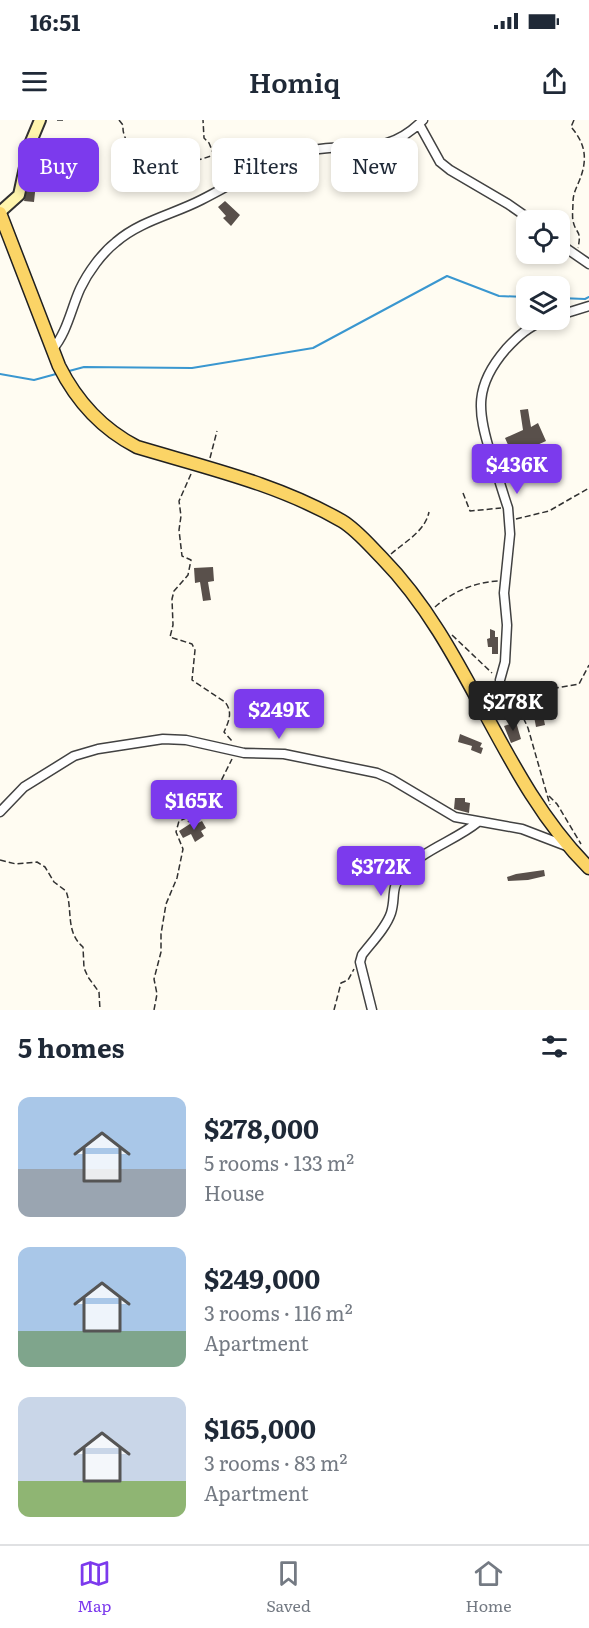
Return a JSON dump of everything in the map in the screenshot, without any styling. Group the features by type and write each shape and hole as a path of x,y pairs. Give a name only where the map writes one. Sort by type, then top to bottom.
{"main road":[{"path":"0,213 51,350 66,380 94,417 137,447 279,489 322,510 348,526 384,561 428,614 545,816 589,868"}],"street":[{"path":"0,213 19,195 30,144 40,120"},
{"path":"51,350 62,335 87,277 111,246 128,233 201,200 263,166 309,150 328,147 368,148 381,145 398,138 421,122 440,162 517,210"},
{"path":"570,250 589,264"},
{"path":"570,312 589,306"},
{"path":"500,680 505,662 507,625 505,580 510,521 482,425 482,392 488,373 525,330"},
{"path":"0,813 24,787 64,761 85,752 140,742 177,739 235,752 284,754 377,773 391,779 448,814 478,822 522,829 569,847"},
{"path":"372,1010 360,962 362,955 388,920 394,899 394,886 410,866 465,833 478,822"}],"path":[{"path":"57,120 63,120"},
{"path":"118,120 123,125 123,134 133,150 167,163 185,163 214,155 204,138 203,120"},
{"path":"574,120 571,127 578,135 584,151 582,170 573,202 573,220 580,234 576,254"},
{"path":"188,822 220,783 236,747 224,732 231,715 229,707 192,680 195,650 192,644 170,637 173,625 174,591 188,575 191,560 182,556 179,501 201,466 217,431"},
{"path":"510,521 549,511 589,488"},
{"path":"463,493 470,511 508,508"},
{"path":"384,561 419,531 428,519 429,512"},
{"path":"428,614 448,596 482,581 505,580"},
{"path":"442,636 452,635 510,692 526,722 549,795 550,807 545,816"},
{"path":"544,690 579,684 589,665"},
{"path":"549,795 557,804 582,846"},
{"path":"154,1010 158,994 154,979 161,952 161,934 166,904 177,878 183,849 176,832 179,821 195,814"},
{"path":"0,860 16,864 37,862 45,867 54,882 66,891 68,911 76,941 83,947 84,968 99,992 100,1010"},
{"path":"334,1010 341,983 348,980 360,962"}],"building":[{"path":"26,192 35,192 34,202 24,201"},
{"path":"225,201 240,215 231,226 223,218 226,216 218,207"},
{"path":"528,409 531,427 538,423 546,441 513,456 505,438 523,430 520,410"},
{"path":"213,567 214,581 208,582 211,600 203,601 200,582 195,583 194,568"},
{"path":"490,629 495,631 495,637 498,637 498,654 492,654 492,647 488,647 487,639 490,638"},
{"path":"546,709 548,719 544,720 545,725 536,727 533,711"},
{"path":"516,722 521,739 511,743 504,726"},
{"path":"460,734 482,743 481,754 471,750 472,746 458,742"},
{"path":"455,798 465,798 465,802 470,803 469,813 454,809"},
{"path":"196,820 198,823 202,821 206,828 201,831 204,836 195,842 191,834 183,838 179,831"},
{"path":"544,870 545,876 528,880 508,881 507,877 516,874"}],"waterway":[{"path":"69,371 84,367 192,368 313,348 447,276 499,296 516,297"},
{"path":"570,298 589,297"},
{"path":"0,374 34,380 56,374"}]}
